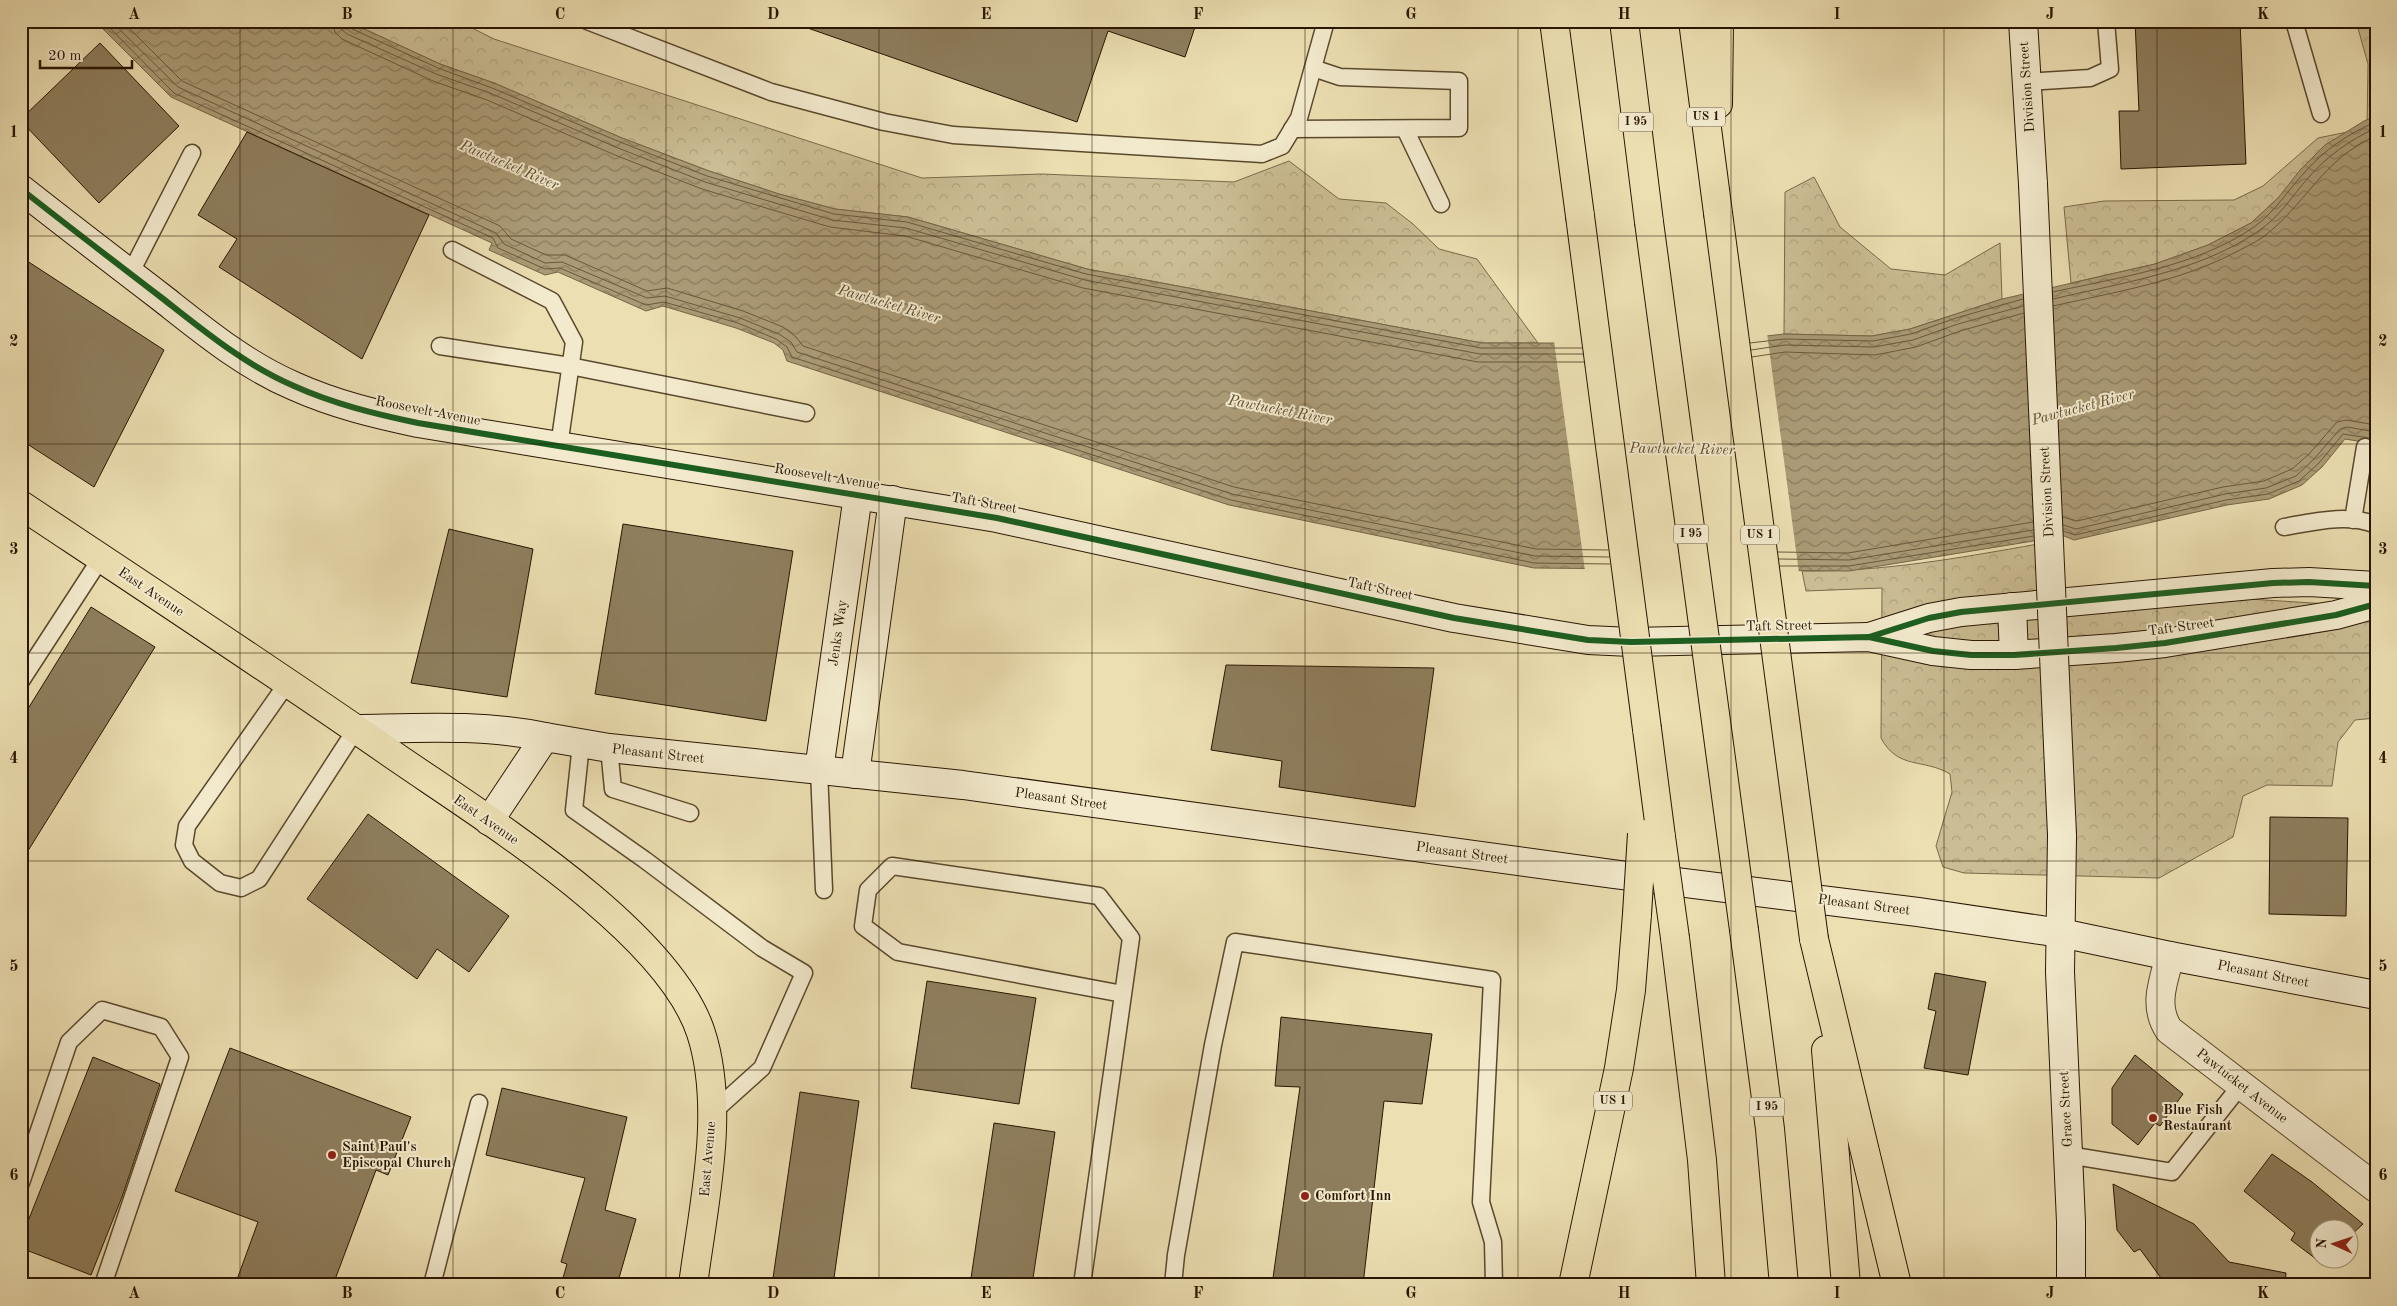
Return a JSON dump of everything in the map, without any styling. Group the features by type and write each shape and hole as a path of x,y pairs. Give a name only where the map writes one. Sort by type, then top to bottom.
{"main road":[{"name":"US 1","path":"1554,21 1647,729 1652,835 1637,914 1631,990 1622,1054 1573,1285"},
{"name":"I 95","path":"1624,21 1770,1129 1784,1285"},
{"name":"US 1","path":"1693,21 1814,939 1897,1285"},
{"path":"1718,213 1719,21"},
{"name":"Division Street","path":"2023,21 2033,184 2062,835 2061,933"},
{"name":"Roosevelt Avenue","path":"21,189 219,342 256,366 293,386 332,402 418,423 893,500"},
{"name":"Jenks Way","path":"820,770 858,495"},
{"path":"855,774 893,500"},
{"name":"Taft Street","path":"893,500 997,518 1454,618 1588,640 1631,642 1869,637 1933,651 1971,655 2014,655 2165,643 2336,615 2376,604"},
{"name":"East Avenue","path":"21,505 288,682 546,861 610,916 660,964 691,1007 701,1032 708,1059 712,1112 707,1175 693,1285"},
{"name":"Taft Street","path":"1869,637 1929,618 1960,612 2273,583 2309,582 2376,586"},
{"path":"2012,607 2014,655"},
{"name":"Pleasant Street","path":"356,729 417,726 513,730 608,748 973,787 1613,874 1918,912 2061,933 2170,956 2376,995"},
{"path":"489,821 545,737"},
{"path":"1652,835 1675,938 1702,1160 1712,1285"},
{"name":"Grace Street","path":"2061,933 2060,1014 2068,1155 2071,1285"},
{"path":"1814,939 1829,1073 1846,1285"},
{"name":"Pawtucket Avenue","path":"2170,956 2160,994 2159,1008 2163,1021 2169,1030 2376,1188"}],"lane":[{"path":"587,21 771,92 884,122 953,135 1262,154 1282,146 1299,118 1326,21"},
{"path":"2026,82 2090,78 2110,70 2106,21"},
{"path":"2294,21 2321,114"},
{"path":"1292,129 1459,128 1458,81 1340,77 1313,68"},
{"path":"1404,129 1441,204"},
{"path":"130,274 192,153"},
{"path":"452,250 552,301 574,342 559,446"},
{"path":"440,346 570,366 806,413"},
{"path":"2352,520 2365,447"},
{"path":"2284,527 2334,520 2352,520 2376,525"},
{"path":"21,681 101,558"},
{"path":"288,682 187,826 184,846 192,861 220,883 241,888 259,879 356,729"},
{"path":"581,744 574,810 645,860 762,948 804,973 762,1068 712,1112"},
{"path":"608,748 613,789 690,813"},
{"path":"820,770 824,890"},
{"path":"1082,1285 1131,938 1099,896 892,866 868,890 863,926 898,952 1123,994"},
{"path":"1173,1285 1176,1254 1213,1045 1235,942 1492,980 1481,1202 1493,1242 1494,1285"},
{"path":"21,1183 70,1042 102,1010 161,1027 180,1056 103,1285"},
{"path":"2068,1155 2172,1172 2241,1085"},
{"path":"432,1285 479,1103"}],"green space":[{"path":"347,21 458,21 494,39 922,178 1042,174 1234,182 1289,161 1339,199 1386,203 1413,224 1439,249 1477,259 1538,343 1482,343 1087,269 908,217 835,209 779,194 709,171 622,138 494,83 440,64"},
{"path":"2356,21 2376,21 2376,159 2278,198 2251,223 2208,245 2155,264 2071,283 2064,207 2104,201 2234,200 2263,186 2318,138 2367,128 2368,64"},
{"path":"1814,177 1840,227 1891,269 1945,275 2000,243 2002,299 1910,329 1872,336 1784,334 1785,192"},
{"path":"2038,544 2067,597 2122,591 2376,607 2376,718 2355,720 2338,742 2332,786 2267,785 2243,796 2233,837 2159,878 1964,873 1943,867 1936,846 1952,792 1950,774 1895,755 1881,738 1882,588 1806,591 1802,571 1891,567"}],"water":[{"name":"Pawtucket River","path":"95,21 347,21 440,64 494,83 622,138 709,171 779,194 835,209 908,217 1087,269 1482,343 1705,343 1784,334 1872,336 1910,329 2002,299 2155,264 2208,245 2251,223 2278,198 2301,169 2325,145 2364,121 2376,116 2376,444 2345,439 2322,467 2302,485 2269,499 2227,505 2074,540 2064,536 1849,571 1534,568 1229,505 787,361 783,350 774,343 736,328 663,306 646,311 558,272 545,275 489,250 492,243 171,97"}],"pier":[{"path":"43,21 80,21 54,37"},
{"path":"1767,333 1799,573 1585,571 1554,341 1705,340"}],"building":[{"path":"800,21 1197,21 1185,57 1108,31 1077,122 799,25"},
{"path":"2135,21 2240,21 2246,164 2121,169 2119,111 2139,111"},
{"path":"100,43 179,126 99,203 21,119"},
{"path":"247,132 429,215 362,359 219,267 237,239 198,215"},
{"path":"21,257 164,350 94,487 21,440"},
{"path":"623,524 793,551 766,721 595,694"},
{"path":"449,529 533,549 507,697 411,683"},
{"path":"91,607 155,647 21,862 21,720"},
{"path":"1226,665 1434,668 1415,807 1279,787 1282,761 1211,750"},
{"path":"368,814 509,916 469,972 437,949 417,979 307,899"},
{"path":"2270,817 2348,818 2346,916 2269,914"},
{"path":"1935,973 1986,982 1968,1075 1924,1068 1936,1011 1928,1009"},
{"path":"927,981 1036,998 1019,1104 911,1088"},
{"path":"1281,1017 1432,1034 1422,1104 1384,1101 1363,1285 1272,1285 1300,1087 1275,1086"},
{"name":"Saint Paul's Episcopal Church","path":"230,1048 411,1117 388,1175 376,1170 333,1285 235,1285 258,1222 175,1191"},
{"path":"2135,1055 2183,1094 2160,1126 2155,1123 2138,1145 2112,1124 2112,1088"},
{"path":"93,1057 160,1084 122,1197 91,1275 21,1248 21,1239"},
{"path":"502,1088 627,1117 605,1210 636,1219 617,1285 561,1285 567,1264 561,1262 585,1178 486,1155"},
{"path":"800,1092 859,1101 833,1285 772,1285"},
{"path":"994,1123 1055,1132 1032,1285 970,1285"},
{"path":"2272,1154 2312,1182 2356,1218 2310,1218 2310,1254 2291,1240 2295,1233 2244,1191"},
{"path":"2113,1184 2194,1224 2229,1262 2286,1273 2285,1285 2166,1285 2140,1249 2134,1252 2117,1230"}],"cycle path":[{"path":"21,189 225,347 276,378 324,398 355,408 418,423 997,518 1454,618 1588,640 1631,642 1869,637 1933,651 1971,655 2014,655 2165,643 2336,615 2376,604"},
{"path":"1869,637 1929,618 1961,612 2273,583 2309,582 2376,586"}],"place":[{"name":"Blue Fish Restaurant","path":"2153,1118"},
{"name":"Saint Paul's Episcopal Church","path":"332,1155"},
{"name":"Comfort Inn","path":"1305,1196"}]}
